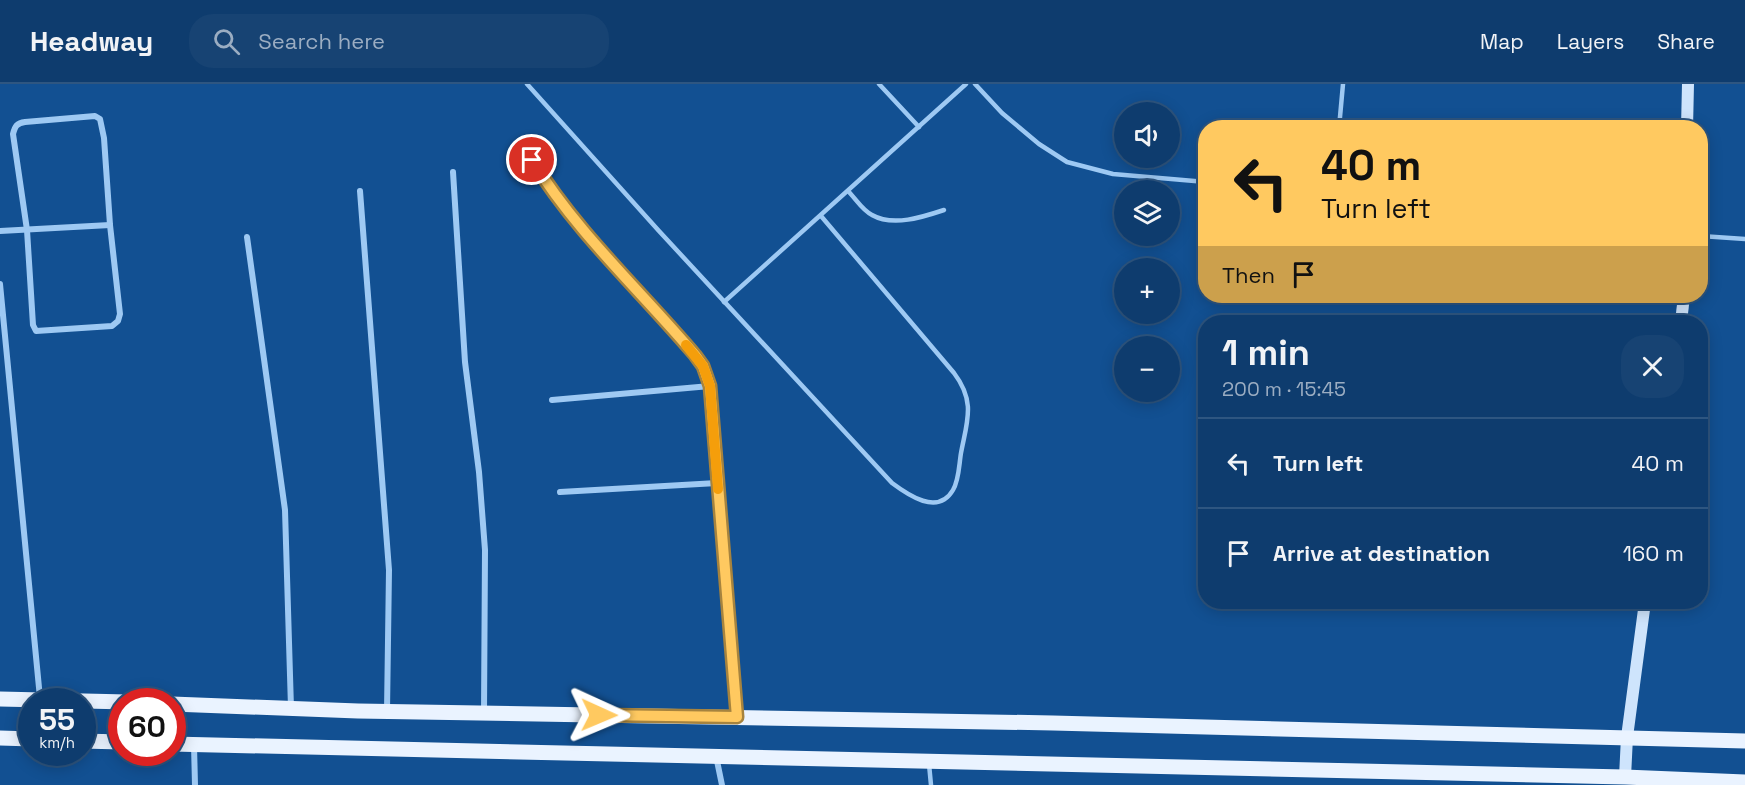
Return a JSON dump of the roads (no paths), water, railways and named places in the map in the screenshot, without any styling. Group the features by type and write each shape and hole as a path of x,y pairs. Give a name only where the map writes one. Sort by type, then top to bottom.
{"main road":[{"path":"0,699 18,699"},
{"path":"186,704 387,712 1053,723 1745,741"},
{"path":"0,738 18,739"},
{"path":"186,744 716,756 1456,779 1745,782"}],"street":[{"path":"1687,120 1688,84"},
{"path":"95,116 100,119 104,138 110,225 120,314 118,321 112,326 36,331 33,325 27,230 13,134 15,126 25,122 95,116"},
{"path":"532,160 552,193 572,219 703,366 710,386 737,717"},
{"path":"453,172 465,362 479,472 484,550 484,714"},
{"path":"360,191 389,570 387,712"},
{"path":"0,231 110,225"},
{"path":"247,237 285,510 291,708"},
{"path":"0,284 39,688"},
{"path":"552,400 710,386"},
{"path":"560,492 717,483"},
{"path":"1625,781 1627,737 1644,609"},
{"path":"194,744 195,785"},
{"path":"716,756 722,785"}],"lane":[{"path":"527,84 892,483 922,501 940,501 953,490 957,477 967,421 967,393 954,373 821,216"},
{"path":"879,84 919,127"},
{"path":"724,302 966,84"},
{"path":"975,84 1002,113 1039,144 1067,162 1113,174 1198,181"},
{"path":"1340,120 1343,84"},
{"path":"848,191 865,210 885,220 926,216 944,210"},
{"path":"1708,236 1745,239"},
{"path":"928,762 931,785"}]}
